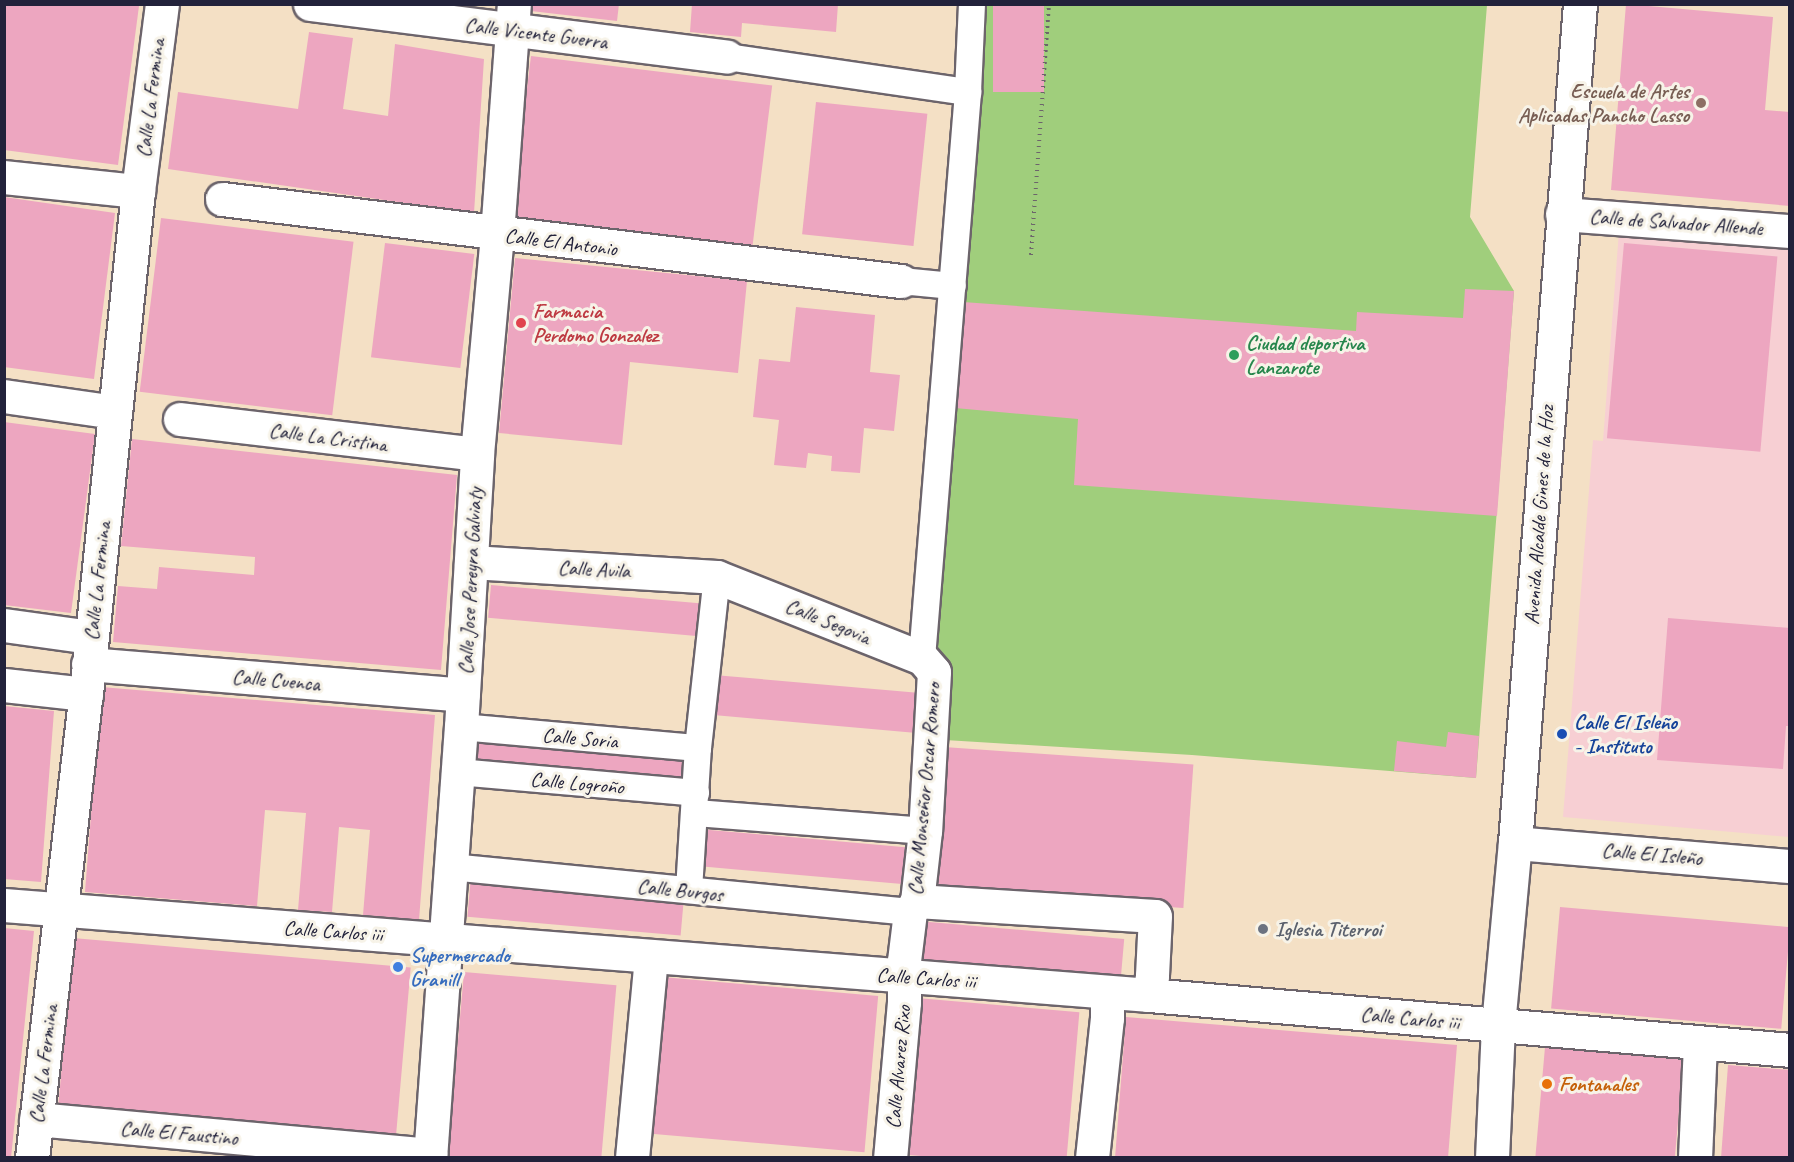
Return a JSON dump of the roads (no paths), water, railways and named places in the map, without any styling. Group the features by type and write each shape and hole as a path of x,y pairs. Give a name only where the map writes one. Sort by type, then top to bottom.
{"street":[{"name":"Calle La Fermina","path":"32,1158 88,665 138,191 162,4"},
{"name":"Calle Vicente Guerra","path":"310,4 513,18 727,57"},
{"path":"928,665 968,92 972,4"},
{"name":"Avenida Alcalde Gines de la Hoz","path":"1492,1158 1498,1025 1515,843 1580,4"},
{"name":"Calle Jose Pereyra Galviaty","path":"430,1156 464,695 477,454 498,234 513,18"},
{"path":"727,57 968,92"},
{"path":"4,177 138,191"},
{"name":"Calle El Antonio","path":"222,200 901,280"},
{"name":"Calle de Salvador Allende","path":"1562,214 1790,231"},
{"path":"901,280 953,286"},
{"path":"4,396 115,412"},
{"name":"Calle La Cristina","path":"180,419 477,454"},
{"name":"Calle Avila","path":"471,562 717,576"},
{"path":"689,890 698,748 717,576"},
{"name":"Calle Segovia","path":"717,576 928,665"},
{"name":"Calle Cuenca","path":"4,625 88,665"},
{"name":"Calle Cuenca","path":"4,685 88,665 464,695"},
{"name":"Calle Monseñor Oscar Romero","path":"904,976 925,831 928,665"},
{"name":"Calle Soria","path":"461,727 698,748"},
{"name":"Calle Logroño","path":"458,772 925,831"},
{"name":"Calle El Isleño","path":"1515,843 1790,866"},
{"name":"Calle Burgos","path":"451,867 689,890 913,907 1155,916 1149,995"},
{"name":"Calle Carlos iii","path":"4,905 1149,995 1790,1050"},
{"path":"632,1158 651,957"},
{"name":"Calle Alvarez Rixo","path":"890,1158 904,976"},
{"path":"1092,1158 1107,1018 1107,992"},
{"path":"1695,1158 1701,1043"},
{"name":"Calle El Faustino","path":"36,1119 430,1156"}],"place":[{"name":"Escuela de Artes Aplicadas Pancho Lasso","path":"1701,103"},
{"name":"Farmacia Perdomo Gonzalez","path":"521,323"},
{"name":"Ciudad deportiva Lanzarote","path":"1234,355"},
{"name":"Calle El Isleño - Instituto","path":"1562,734"},
{"name":"Iglesia Titerroi","path":"1263,929"},
{"name":"Supermercado Granill","path":"398,967"},
{"name":"Fontanales","path":"1547,1084"}]}
